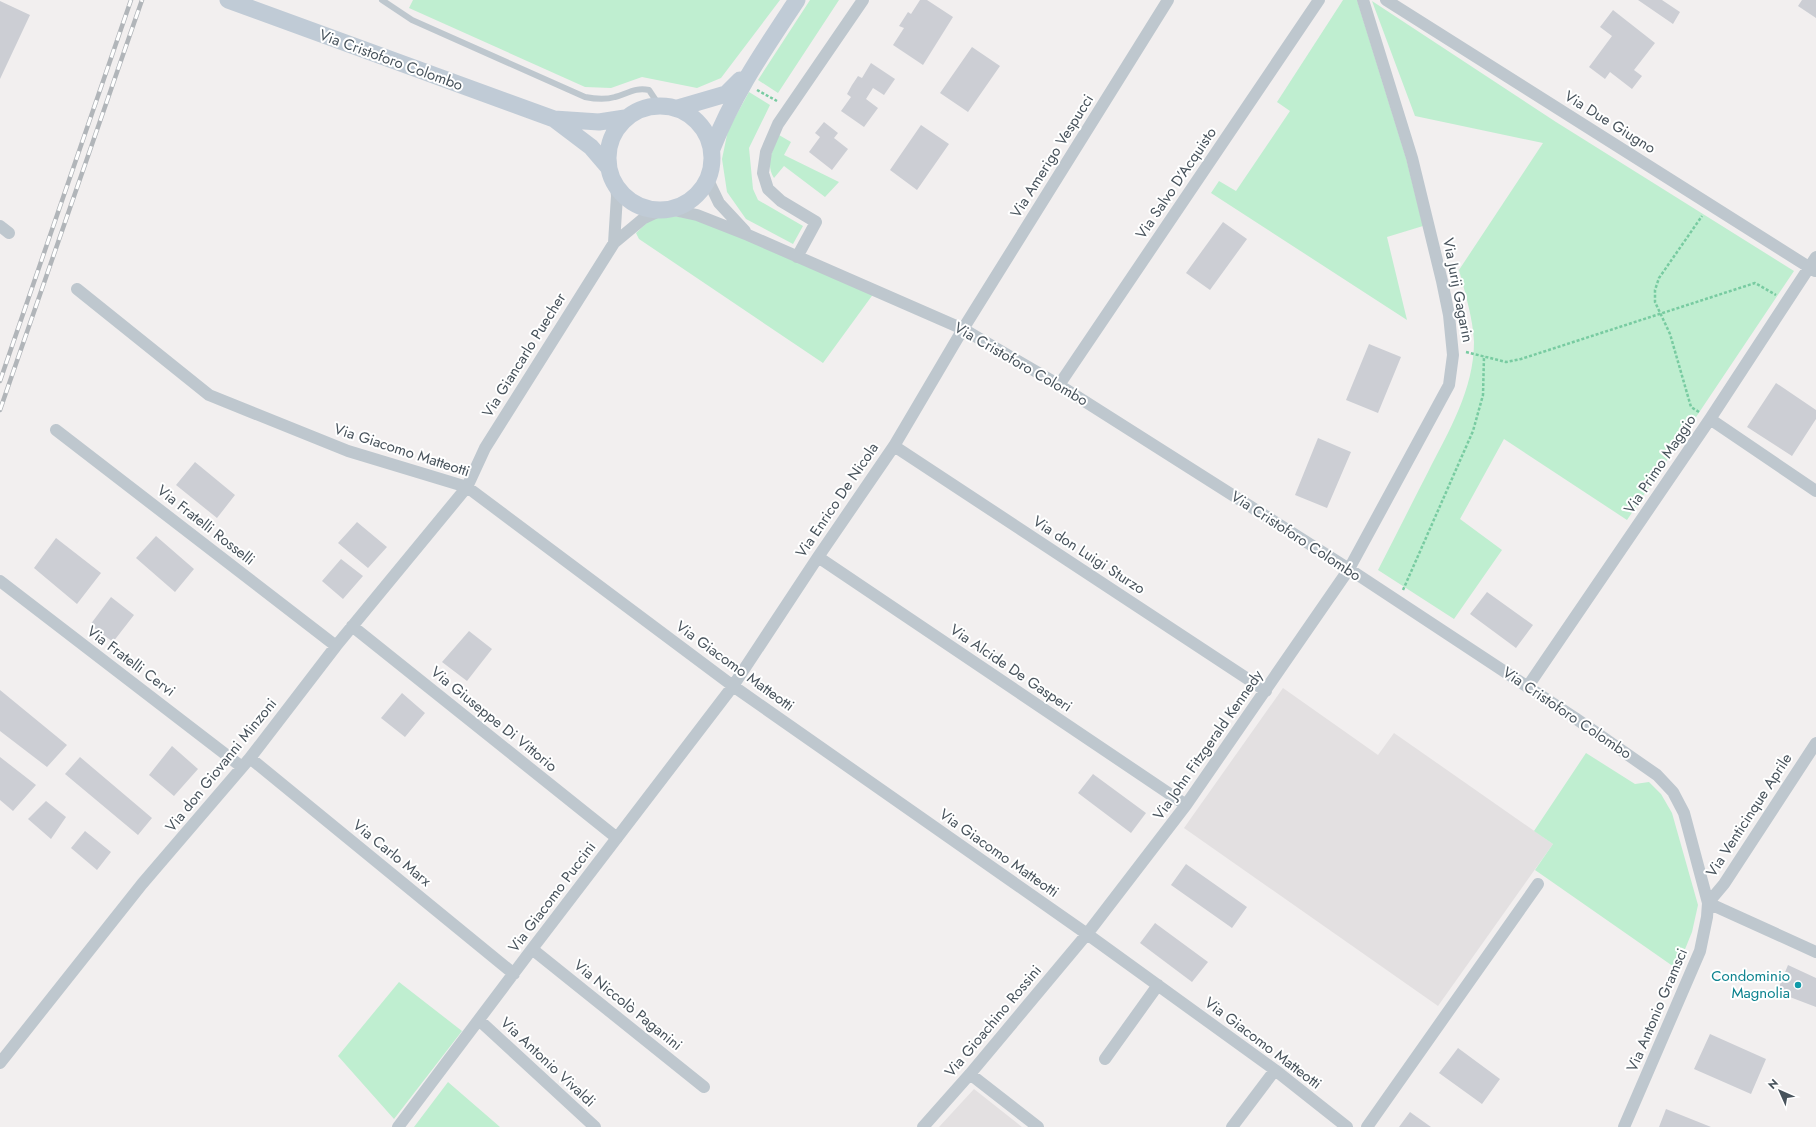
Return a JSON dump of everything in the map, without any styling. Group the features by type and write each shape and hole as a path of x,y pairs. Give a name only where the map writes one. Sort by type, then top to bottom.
{"street":[{"name":"Via Cristoforo Colombo","path":"228,0 554,120 591,147 609,168"},
{"path":"712,149 726,114 754,66 797,0"},
{"path":"797,257 816,222 781,201 768,189 763,173 766,152 778,124 863,0"},
{"name":"Via Amerigo Vespucci","path":"963,329 1168,0"},
{"name":"Via Salvo D’Acquisto","path":"1060,385 1320,0"},
{"name":"Via Jurij Gagarin","path":"1349,569 1449,385 1453,355 1449,315 1442,281 1412,158 1363,0"},
{"name":"Via Due Giugno","path":"1386,0 1710,204 1814,265"},
{"path":"678,108 726,94 754,66"},
{"path":"659,105 678,108 690,115 700,124 708,136 712,149 712,165 708,180 698,193 685,204 665,210 643,207 628,199 616,186 609,168 608,155 610,141 616,129 625,118 641,109 659,105"},
{"name":"Via Cristoforo Colombo","path":"554,120 599,122 625,118"},
{"name":"Via Cristoforo Colombo","path":"708,180 720,203 732,220 748,235"},
{"name":"Via Giancarlo Puecher","path":"614,243 617,196 616,186"},
{"name":"Via Cristoforo Colombo","path":"665,210 697,215 748,235 963,329 1060,385 1349,569 1528,686 1657,775 1673,792 1684,813 1708,903"},
{"name":"Via Giancarlo Puecher","path":"467,487 485,448 614,243 644,218 665,210"},
{"name":"Via Primo Maggio","path":"1528,686 1710,419 1788,301 1814,265"},
{"name":"Via Giacomo Matteotti","path":"77,289 209,395 348,451 467,487 733,686 1087,934 1275,1070 1347,1127"},
{"name":"Via Enrico De Nicola","path":"733,686 818,557 894,446 963,329"},
{"path":"1710,419 1816,491"},
{"name":"Via Fratelli Rosselli","path":"56,430 336,646"},
{"name":"Via don Luigi Sturzo","path":"894,446 1266,691"},
{"name":"Via don Giovanni Minzoni","path":"0,1063 142,884 246,762 352,626 467,487"},
{"name":"Via Alcide De Gasperi","path":"818,557 1186,805"},
{"name":"Via John Fitzgerald Kennedy","path":"1087,934 1186,805 1349,569"},
{"name":"Via Fratelli Cervi","path":"0,581 246,762"},
{"name":"Via Giuseppe Di Vittorio","path":"352,626 617,838"},
{"name":"Via Giacomo Puccini","path":"398,1127 733,686"},
{"name":"Via Venticinque Aprile","path":"1708,903 1724,884 1816,743"},
{"name":"Via Carlo Marx","path":"246,762 514,974"},
{"path":"1367,1127 1538,884"},
{"path":"1708,903 1816,952"},
{"name":"Via Antonio Gramsci","path":"1624,1127 1700,951 1707,917 1708,903"},
{"name":"Via Gioachino Rossini","path":"923,1127 970,1074 1087,934"},
{"name":"Via Niccolò Paganini","path":"532,949 704,1087"},
{"path":"1105,1059 1158,985"},
{"name":"Via Antonio Vivaldi","path":"479,1020 595,1127"},
{"path":"1232,1127 1275,1070"},
{"path":"970,1074 1038,1127"}],"lane":[{"path":"382,0 412,20 585,97 604,99 614,98 641,88 649,90 659,105"}],"path":[{"path":"1710,204 1659,278 1655,290 1656,302 1670,334 1691,407 1710,419"},
{"path":"1453,355 1467,352 1506,362 1521,359 1755,283 1788,301"},
{"path":"1398,601 1474,431 1483,395 1484,356"}],"shaded area":[{"path":"1283,688 1378,755 1394,733 1553,844 1438,1006 1184,828"},
{"path":"974,1089 1022,1127 939,1127"}],"green space":[{"path":"413,0 780,0 721,78 697,88 642,77 611,88 585,87 409,8"},
{"path":"810,0 839,0 778,93 758,80"},
{"path":"1343,0 1357,0 1406,158 1423,226 1387,237 1407,320 1211,193 1219,181 1236,191 1290,111 1277,102"},
{"path":"1372,1 1556,122 1794,271 1627,520 1504,439 1460,519 1502,550 1454,619 1378,570 1452,425 1470,376 1474,342 1472,324 1459,270 1543,143 1415,116"},
{"path":"749,92 770,105 749,148 753,189 758,200 803,226 793,244 746,219 727,192 722,159 728,130"},
{"path":"779,135 791,142 784,155 839,182 825,197 784,166 774,178 771,173 770,162 772,151"},
{"path":"667,215 699,220 874,293 823,363 639,239 636,233 651,219"},
{"path":"1586,753 1635,784 1649,782 1661,794 1672,813 1698,905 1692,932 1677,969 1535,870 1553,844 1534,831"},
{"path":"399,982 462,1031 394,1119 338,1056"},
{"path":"448,1082 500,1127 414,1127"}],"building":[{"path":"920,0 927,0 953,17 923,65 893,45 904,28 899,26 908,12 911,14"},
{"path":"1638,0 1662,0 1680,12 1673,24"},
{"path":"1802,0 1816,0 1816,18 1798,6"},
{"path":"0,1 30,15 0,79"},
{"path":"1613,10 1655,43 1634,70 1642,76 1632,89 1610,72 1605,79 1589,67 1612,36 1600,27"},
{"path":"972,47 1000,66 968,112 940,93"},
{"path":"871,63 895,79 884,95 873,88 866,99 878,108 864,127 841,111 851,97 847,94 852,85 858,76 862,78"},
{"path":"824,122 838,133 834,138 848,149 832,170 809,152 820,137 815,133"},
{"path":"921,125 949,144 917,190 890,170"},
{"path":"1223,222 1247,239 1210,290 1186,273"},
{"path":"1369,344 1401,357 1378,413 1346,400"},
{"path":"1776,383 1816,410 1816,419 1792,456 1747,427"},
{"path":"1318,438 1351,452 1327,508 1295,495"},
{"path":"195,462 235,495 217,518 176,485"},
{"path":"357,522 387,547 368,568 338,543"},
{"path":"156,536 194,569 175,592 136,558"},
{"path":"56,538 101,573 77,604 34,568"},
{"path":"341,559 363,576 343,599 322,581"},
{"path":"1487,592 1533,625 1516,648 1470,614"},
{"path":"111,597 134,615 113,642 90,625"},
{"path":"469,631 492,649 467,681 442,662"},
{"path":"0,690 67,745 47,767 0,731"},
{"path":"402,693 425,713 405,737 381,718"},
{"path":"172,746 198,769 174,796 149,775"},
{"path":"0,757 36,785 13,811 0,800"},
{"path":"80,757 152,818 138,835 65,774"},
{"path":"1093,774 1146,813 1131,833 1078,793"},
{"path":"46,801 66,817 51,839 28,819"},
{"path":"85,831 111,852 97,870 71,848"},
{"path":"1186,864 1247,907 1232,928 1171,885"},
{"path":"1155,923 1208,962 1192,982 1140,943"},
{"name":"Condominio Magnolia","path":"1788,965 1816,978 1816,1007 1777,992"},
{"path":"1710,1034 1766,1059 1751,1094 1694,1069"},
{"path":"1458,1048 1500,1079 1482,1104 1439,1073"},
{"path":"1666,1109 1711,1127 1659,1127"},
{"path":"1410,1112 1431,1127 1399,1127"}],"railway":[{"path":"0,381 131,0"},
{"path":"0,410 142,0"}],"place":[{"name":"Condominio Magnolia","path":"1798,985"}]}
